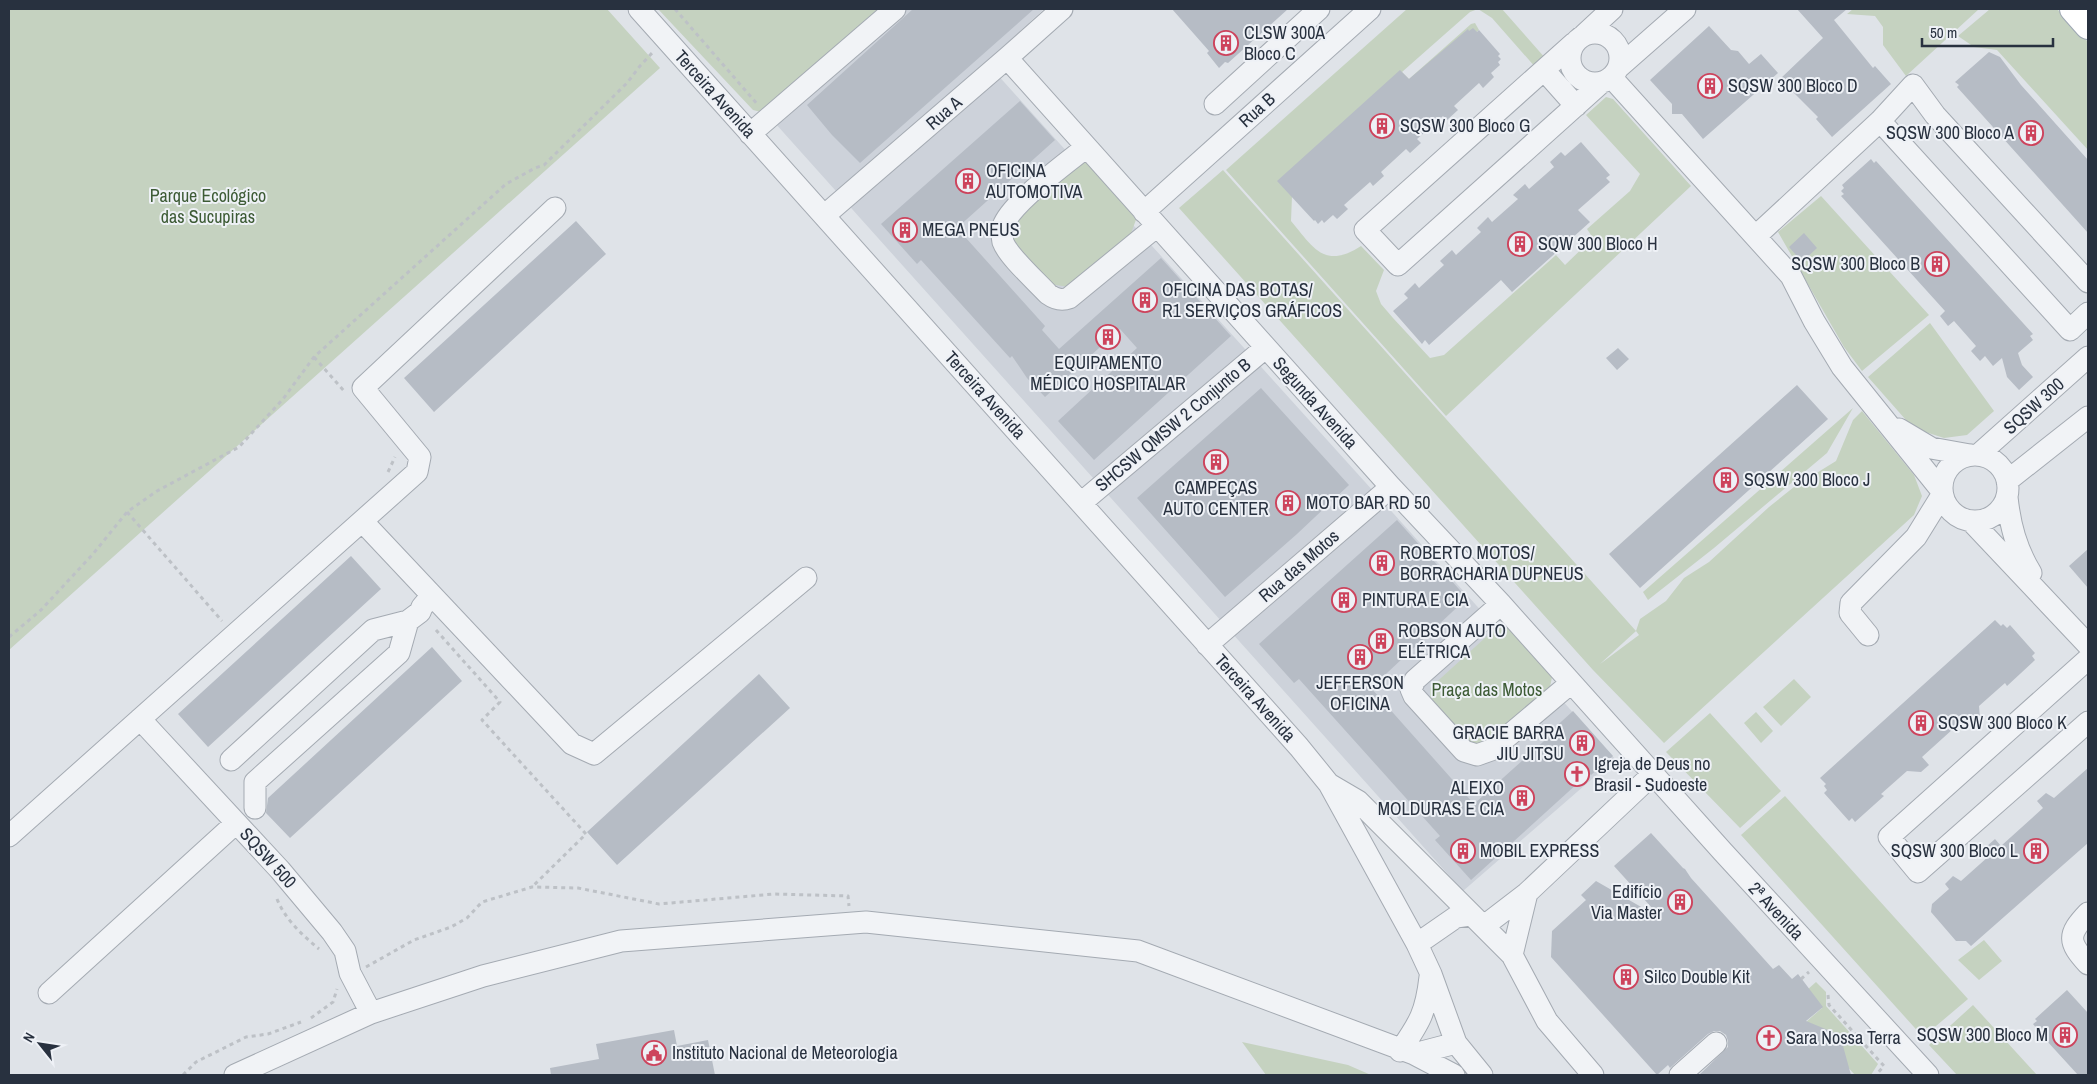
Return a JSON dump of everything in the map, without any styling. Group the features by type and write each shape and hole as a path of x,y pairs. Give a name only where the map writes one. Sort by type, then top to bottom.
{"main road":[{"path":"2073,9 2088,26"}],"street":[{"name":"Terceira Avenida","path":"639,9 1299,747 1329,784 1417,944 1431,974 1456,1043 1482,1075"},
{"path":"750,134 895,9"},
{"name":"Rua A","path":"825,215 1062,9"},
{"name":"Rua B","path":"1086,147 1025,199 1008,217 1002,234 1004,244 1009,252 1048,294 1053,298 1064,300 1069,298 1320,54 1370,9"},
{"path":"1612,9 1365,230 1398,265 1684,9"},
{"path":"1215,104 1304,22 1320,54"},
{"path":"1596,32 1608,35 1617,44 1621,55 1611,76 1588,83 1578,77 1571,67 1570,54 1579,39 1596,32"},
{"name":"Segunda Avenida","path":"1007,58 1265,348 1627,744"},
{"path":"1544,70 1576,106"},
{"path":"1611,76 1791,276 1842,367 1888,423 1941,493 1945,505 1966,520 2053,606 2088,646"},
{"path":"1756,236 1880,121 1913,85 1934,114 2088,282"},
{"path":"1880,121 2070,330 2088,313"},
{"path":"9,836 418,472 420,457 363,388 555,208"},
{"name":"SHCSW QMSW 2 Conjunto B","path":"1081,503 1265,348"},
{"name":"SQSW 300","path":"1974,455 2088,357"},
{"path":"1916,537 1966,520 1983,520 1994,515 2002,507 2007,489 2088,417"},
{"path":"1888,423 1932,448 1947,452 1988,457 1997,463 2004,471 2012,531 2018,549 2053,606"},
{"path":"1868,635 1850,613 1850,603 1916,537 1941,493 1943,478 1949,467 1958,458 1974,455"},
{"name":"Rua das Motos","path":"1207,645 1392,487"},
{"path":"363,522 420,610 572,744 594,754 806,578"},
{"path":"1501,604 1415,680 1411,689 1414,696 1464,751 1477,755 1491,750 1572,683"},
{"path":"231,760 372,630 420,610"},
{"path":"255,808 255,782 399,653 420,610"},
{"path":"2088,659 1889,837 1918,872 2088,722"},
{"name":"SQSW 500","path":"140,719 280,870 332,932 345,951 350,973 371,1013"},
{"name":"2ª Avenida","path":"1627,744 1652,774 1928,1075"},
{"path":"1417,944 1456,917 1477,920 1527,893 1652,774"},
{"name":"Terceira Avenida","path":"1329,784 1358,801 1512,955 1547,1021 1593,1075"},
{"path":"50,993 236,823"},
{"path":"1512,955 1527,893"},
{"path":"2088,913 2075,928 2072,936 2074,948 2088,964"},
{"path":"235,1075 371,1013 483,976 621,941 866,922 1138,951 1407,1053 1454,1075"},
{"path":"1407,1053 1428,1000 1431,974"},
{"path":"1407,1053 1456,1043"},
{"path":"1680,1075 1716,1043"}],"path":[{"path":"675,9 770,118"},
{"path":"9,637 41,610 127,512 156,491 239,447 283,400 314,358 506,184 544,165 627,84 665,38"},
{"path":"314,358 347,395"},
{"path":"388,472 395,456 393,449"},
{"path":"127,512 234,636"},
{"path":"420,610 500,702 482,720 586,834 532,887"},
{"path":"214,626 228,613"},
{"path":"361,969 414,940 467,918 482,902 532,887 578,888 659,904 774,894 848,896 849,909"},
{"path":"276,896 281,910 302,934 325,955"},
{"path":"1801,979 1811,970 1815,974"},
{"path":"183,1075 196,1062 246,1037 268,1034 309,1019 333,1002 338,984"},
{"path":"1828,990 1828,1005 1884,1066 1876,1075"}],"shaded area":[{"path":"902,9 1044,9 986,62 1615,759 1463,891 775,123"}],"green space":[{"name":"Parque Ecológico das Sucupiras","path":"9,9 607,9 660,68 9,650"},
{"path":"658,9 880,9 761,112 753,110"},
{"path":"1407,9 1478,9 1470,12 1402,72 1409,79 1471,24 1475,23 1479,30 1292,196 1291,221 1313,247 1328,255 1338,256 1361,246 1384,270 1376,291 1381,304 1430,358 1444,355 1556,255 1565,265 1593,238 1587,229 1630,191 1640,174 1586,115 1606,97 1613,99 1691,186 1446,416 1226,170"},
{"path":"1478,9 1502,9 1546,59 1536,68 1492,18"},
{"path":"1853,9 1979,9 1906,76 1883,45 1883,27 1875,16 1847,14"},
{"path":"1990,9 2057,9 2088,42 2088,150 1997,50 1974,47 1958,36"},
{"path":"1088,162 1137,217 1130,236 1070,287 1048,284 1005,236 1013,217 1075,164"},
{"path":"1223,170 1636,631 1640,619 1666,601 1684,578 1709,562 1769,507 1794,487 1836,461 1853,420 1862,411 1914,475 1922,496 1914,515 1664,743 1593,670 1179,208","holes":["1636,631 1639,635 1600,664"]},
{"path":"1821,196 1929,315 1862,371 1844,347 1778,232"},
{"path":"1930,323 1994,411 1967,435 1944,438 1913,428 1868,377"},
{"path":"1853,408 1827,453 1714,548 1648,600 1643,592"},
{"name":"Praça das Motos","path":"1497,627 1508,628 1552,677 1550,687 1487,746 1474,747 1430,697 1430,688"},
{"path":"1794,679 1811,697 1781,726 1763,707"},
{"path":"1756,712 1773,731 1761,743 1744,723"},
{"path":"1710,713 1781,791 1740,828 1666,752"},
{"path":"1785,796 1968,999 1923,1037 1741,835"},
{"path":"1984,940 2002,961 1979,980 1958,960"},
{"path":"1816,982 1826,992 1826,1006 1878,1064 1871,1075 1855,1075 1806,1022 1822,1008 1807,990"},
{"path":"1973,1005 2037,1075 1957,1075 1929,1045"},
{"path":"1242,1042 1348,1065 1371,1075 1266,1075"}],"building":[{"path":"913,9 1034,9 860,163 832,135 807,105"},
{"name":"CLSW 300A Bloco C","path":"1172,9 1288,9 1228,63 1225,62 1219,68 1207,53 1209,51"},
{"path":"1797,9 1847,9 1834,20 1873,68 1875,66 1891,84 1832,137 1816,119 1818,117 1780,79 1823,38"},
{"name":"SQSW 300 Bloco D","path":"1709,26 1731,50 1738,51 1749,64 1761,54 1778,73 1703,139 1682,114 1672,114 1672,104 1650,80"},
{"name":"SQSW 300 Bloco G","path":"1473,28 1477,32 1479,30 1500,54 1498,56 1501,59 1498,62 1500,65 1491,73 1494,77 1483,88 1479,83 1454,106 1458,110 1447,120 1443,116 1417,139 1421,143 1410,153 1406,149 1381,172 1384,176 1373,186 1370,182 1344,205 1348,209 1337,219 1333,215 1324,223 1322,220 1318,224 1314,221 1277,181 1400,70 1409,79 1468,29 1469,31"},
{"name":"SQSW 300 Bloco A","path":"1989,52 2000,57 2021,85 2088,160 2088,233 1957,87 1959,85 1955,82"},
{"path":"1020,101 1055,140 957,228 1045,326 1042,330 1059,349 1161,258 1231,336 1094,460 1058,421 1137,348 1120,329 1045,397 1027,378 1012,356 1010,358 921,260 917,264 881,224"},
{"name":"SQW 300 Bloco H","path":"1581,142 1610,175 1606,178 1610,182 1578,210 1590,222 1512,292 1501,280 1429,345 1425,340 1422,344 1393,311 1408,298 1404,294 1415,283 1419,288 1444,265 1440,261 1452,250 1456,255 1481,232 1477,228 1488,217 1492,222 1518,199 1513,195 1525,184 1529,189 1554,167 1550,162 1561,152 1565,156"},
{"name":"SQSW 300 Bloco B","path":"1871,159 1874,163 1876,161 2033,334 2030,336 2033,340 2018,353 2022,365 2033,377 2019,390 2007,377 2002,358 1993,366 1985,356 1980,361 1971,351 1976,346 1954,321 1948,326 1940,316 1945,311 1841,196 1844,194 1841,191 1844,188 1842,185"},
{"path":"576,221 606,254 434,412 404,378"},
{"path":"1804,233 1817,248 1802,262 1789,247"},
{"path":"1618,348 1629,359 1617,370 1606,358"},
{"name":"SQSW 300 Bloco J","path":"1797,385 1828,419 1640,588 1609,554"},
{"path":"1261,388 1349,485 1297,534 1225,597 1137,498"},
{"path":"1397,520 1467,598 1371,688 1474,804 1553,733 1551,731 1573,711 1613,756 1591,775 1589,773 1471,880 1435,840 1440,836 1299,679 1294,683 1259,644"},
{"path":"2088,549 2088,588 2069,566"},
{"path":"351,556 381,589 208,747 178,714"},
{"name":"SQSW 300 Bloco K","path":"1995,620 2001,626 2003,624 2007,628 2010,625 2035,653 2032,656 2035,660 2007,686 2005,683 1979,706 1980,719 1971,727 1964,719 1922,757 1929,765 1921,772 1907,771 1881,794 1884,796 1855,822 1852,818 1849,821 1824,793 1827,790 1824,786 1826,784 1820,778"},
{"path":"432,647 462,681 290,838 266,813 268,798"},
{"path":"759,674 790,708 617,865 587,832"},
{"name":"SQSW 300 Bloco L","path":"2088,768 2088,843 1971,946 1966,941 1956,941 1931,912 1932,904 1949,889 1945,884 1953,876 1961,881 1989,856 1986,847 1995,839 2001,846 2043,808 2037,801 2046,793 2054,798"},
{"path":"1651,833 1773,969 1779,965 1792,979 1798,974 1823,1007 1806,1021 1840,1035 1851,1075 1699,1075 1728,1047 1726,1035 1720,1031 1714,1031 1708,1034 1670,1068 1668,1065 1657,1075 1551,957 1552,931 1586,900 1581,895 1596,881 1662,919 1614,866"},
{"name":"SQSW 300 Bloco M","path":"2067,990 2088,1013 2088,1075 2078,1075 2033,1024 2037,1021 2035,1019"},
{"name":"Instituto Nacional de Meteorologia","path":"674,1030 677,1046 708,1040 715,1075 551,1075 550,1068 599,1059 596,1044"}],"place":[{"name":"CLSW 300A Bloco C","path":"1226,43"},
{"name":"SQSW 300 Bloco D","path":"1710,86"},
{"name":"SQSW 300 Bloco G","path":"1382,126"},
{"name":"SQSW 300 Bloco A","path":"2031,133"},
{"name":"OFICINA AUTOMOTIVA","path":"968,181"},
{"name":"MEGA PNEUS","path":"905,230"},
{"name":"SQW 300 Bloco H","path":"1520,244"},
{"name":"SQSW 300 Bloco B","path":"1937,264"},
{"name":"OFICINA DAS BOTAS/ R1 SERVIÇOS GRÁFICOS","path":"1145,300"},
{"name":"EQUIPAMENTO MÉDICO HOSPITALAR","path":"1108,337"},
{"name":"CAMPEÇAS AUTO CENTER","path":"1216,462"},
{"name":"SQSW 300 Bloco J","path":"1726,480"},
{"name":"MOTO BAR RD 50","path":"1288,503"},
{"name":"ROBERTO MOTOS/ BORRACHARIA DUPNEUS","path":"1382,563"},
{"name":"PINTURA E CIA","path":"1344,600"},
{"name":"ROBSON AUTO ELÉTRICA","path":"1381,641"},
{"name":"JEFFERSON OFICINA","path":"1360,657"},
{"name":"SQSW 300 Bloco K","path":"1921,723"},
{"name":"GRACIE BARRA JIU JITSU","path":"1582,743"},
{"name":"Igreja de Deus no Brasil - Sudoeste","path":"1577,774"},
{"name":"ALEIXO MOLDURAS E CIA","path":"1522,798"},
{"name":"MOBIL EXPRESS","path":"1463,851"},
{"name":"SQSW 300 Bloco L","path":"2036,851"},
{"name":"Edifício Via Master","path":"1680,902"},
{"name":"Silco Double Kit","path":"1626,977"},
{"name":"SQSW 300 Bloco M","path":"2065,1035"},
{"name":"Sara Nossa Terra","path":"1769,1038"},
{"name":"Instituto Nacional de Meteorologia","path":"654,1053"}]}
